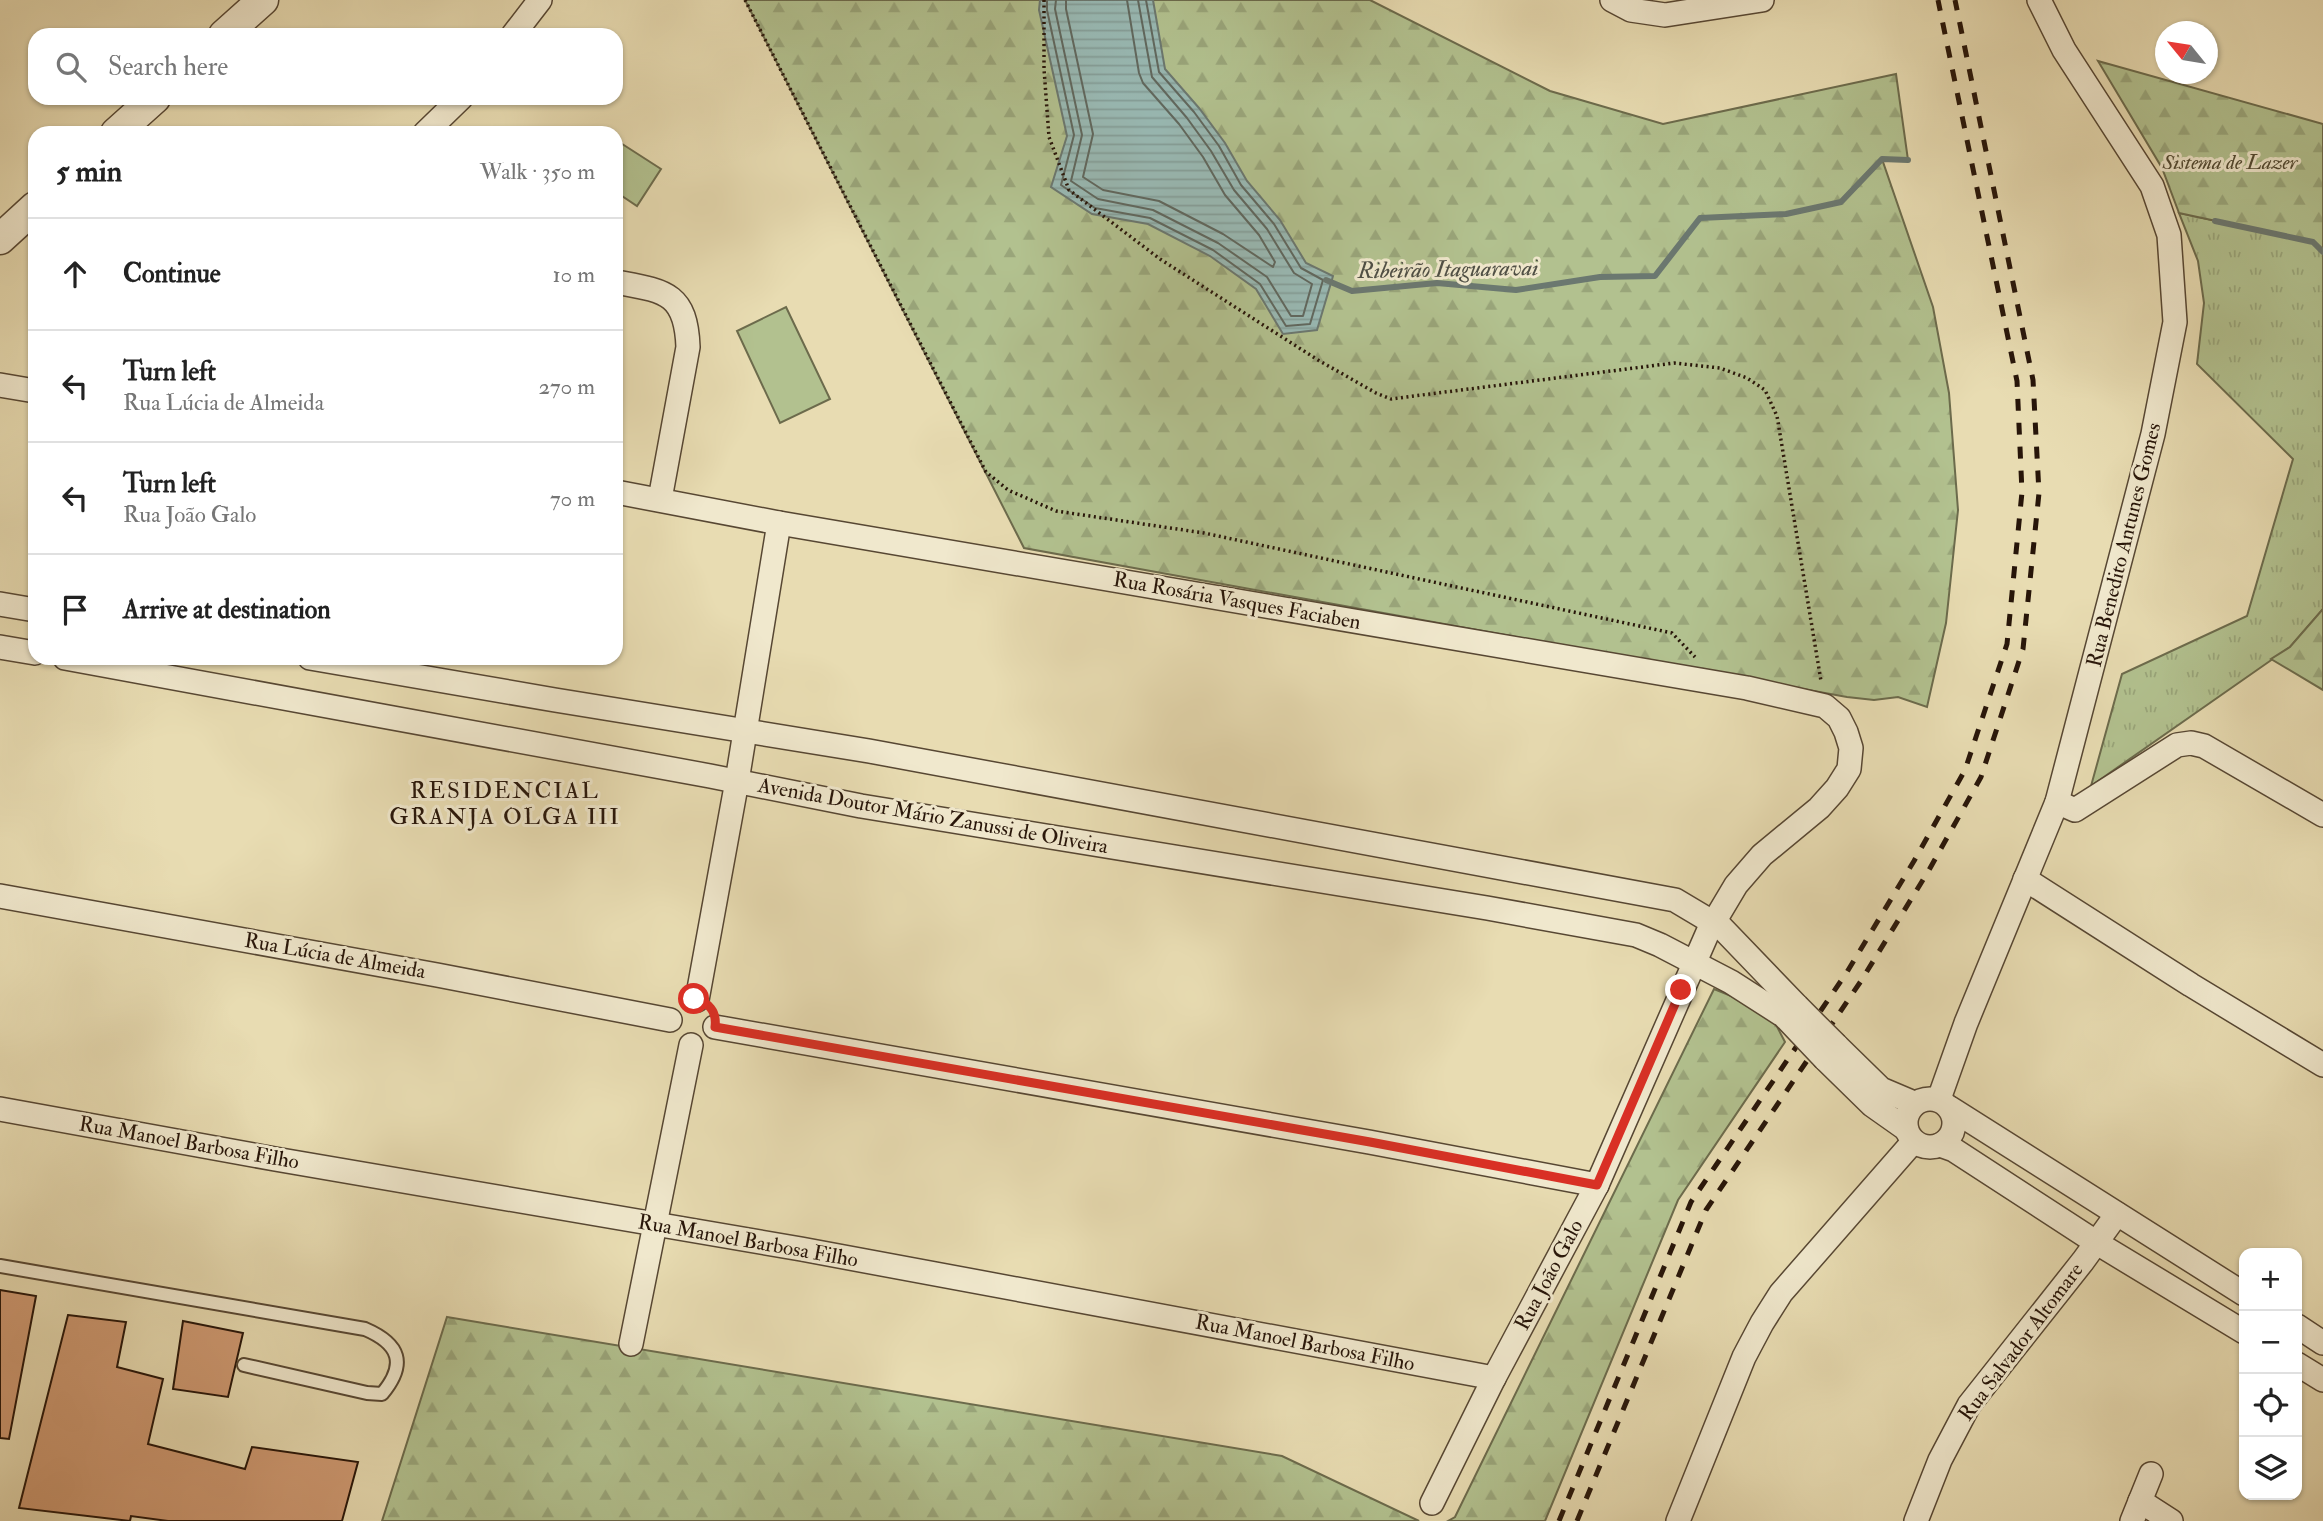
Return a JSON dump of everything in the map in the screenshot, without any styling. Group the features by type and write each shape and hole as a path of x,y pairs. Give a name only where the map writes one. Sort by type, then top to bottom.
{"street":[{"path":"232,28 262,0"},
{"path":"518,28 540,0"},
{"path":"1612,0 1631,10 1665,15 1762,0"},
{"name":"Rua Benedito Antunes Gomes","path":"1944,1104 1966,1023 2057,803 2153,434 2175,322 2169,235 2152,186 2064,50 2039,0"},
{"path":"124,126 147,105"},
{"path":"432,126 454,105"},
{"path":"0,239 28,213"},
{"path":"623,283 668,295 679,306 687,321 688,347 660,499"},
{"path":"0,385 28,390"},
{"name":"Rua Rosária Vasques Faciaben","path":"623,493 779,523 1720,684 1825,706"},
{"path":"697,1000 737,781 779,523"},
{"path":"0,604 28,609"},
{"path":"0,647 28,652"},
{"name":"Avenida Doutor Mário Zanussi de Oliveira","path":"103,665 861,806 1487,908 1622,933 1660,945 1791,1011"},
{"path":"351,665 869,751 1675,901 1722,928 1791,1011 1830,1052 1872,1105 1909,1135 1926,1147 1940,1145 1954,1150 2097,1243 2239,1329"},
{"name":"Rua João Galo","path":"1432,1503 1494,1378 1597,1185 1694,962 1714,923 1736,885 1762,855 1819,808 1849,769 1851,748 1846,732 1839,718 1825,706"},
{"path":"2057,803 2075,810 2177,745 2191,743 2204,746 2225,757 2323,815"},
{"path":"2025,879 2323,1065"},
{"name":"Rua Lúcia de Almeida","path":"0,896 670,1020"},
{"path":"697,1000 712,1009 715,1027 705,1042 691,1045 676,1038 670,1020 679,1003 697,1000"},
{"path":"715,1027 1370,1142 1597,1185"},
{"path":"631,1344 691,1045"},
{"path":"1830,1052 1881,1089 1914,1103"},
{"path":"1678,1521 1744,1357 1762,1323 1782,1293 1909,1135 1906,1115 1914,1103 1926,1098 1944,1104 2239,1290"},
{"path":"1940,1145 1951,1136 1955,1122 1944,1104"},
{"name":"Rua Manoel Barbosa Filho","path":"0,1109 815,1251 1494,1378"},
{"name":"Rua Salvador Altomare","path":"1916,1521 1940,1460 1969,1405 2117,1214"},
{"path":"2302,1329 2323,1343"},
{"path":"2302,1367 2323,1380"},
{"path":"2151,1474 2136,1511 2171,1521"}],"lane":[{"path":"0,1266 365,1329 379,1335 391,1345 398,1361 394,1379 382,1394 367,1393 244,1365"}],"path":[{"path":"746,0 986,472 1008,490 1056,511 1204,534 1672,633 1720,684"},
{"path":"1044,0 1044,69 1049,136 1069,190 1160,259 1318,360 1376,393 1391,399 1674,363 1720,368 1747,378 1765,390 1777,416 1825,706"}],"green space":[{"path":"745,0 1370,0 1550,91 1663,124 1896,74 1908,160 1882,159 1933,307 1949,393 1958,510 1946,623 1927,707 1898,697 1874,700 1847,697 1024,548"},
{"name":"Sistema de Lazer","path":"2098,61 2155,77 2155,84 2180,84 2323,124 2323,252 2313,242 2179,213 2162,168"},
{"path":"623,145 661,169 637,206 623,197"},
{"path":"2179,213 2313,242 2323,252 2323,609 2290,647 2091,786 2122,674 2247,616 2293,459 2197,364 2204,303 2198,261"},
{"path":"786,307 830,399 780,423 737,331"},
{"path":"2323,609 2323,690 2271,659 2290,647"},
{"path":"1714,989 1751,1004 1773,1019 1785,1042 1678,1200 1545,1521 1448,1521 1455,1517"},
{"path":"447,1317 1282,1456 1419,1521 382,1521"}],"water":[{"path":"1040,0 1153,0 1165,69 1225,143 1247,181 1280,220 1306,263 1333,276 1317,330 1283,334 1256,289 1210,256 1148,224 1092,214 1051,187 1067,136 1039,10"}],"building":[{"path":"0,1290 36,1296 9,1439 0,1438"},
{"path":"68,1315 126,1322 117,1367 163,1379 148,1444 245,1469 252,1447 358,1462 342,1521 168,1521 131,1516 130,1521 19,1508"},
{"path":"183,1321 243,1333 228,1397 173,1389"}],"waterway":[{"name":"Ribeirão Itaguaravai","path":"1326,280 1352,291 1437,283 1516,290 1600,277 1655,276 1700,218 1786,214 1841,202 1882,159 1908,160"},
{"name":"Ribeirão Itaguaravai","path":"2215,221 2313,242 2323,252"}],"railway":[{"path":"1559,1521 1691,1202 1847,972 1914,861 1965,770 2007,644 2022,492 2017,381 1938,0"},
{"path":"1577,1521 1706,1210 1861,981 1929,870 1981,777 2023,649 2039,493 2033,380 1955,0"}],"district":[{"name":"RESIDENCIAL GRANJA OLGA III","path":"505,803"}],"route":[{"path":"694,999 701,1000 712,1009 715,1027 1370,1142 1597,1185 1681,990"}]}
